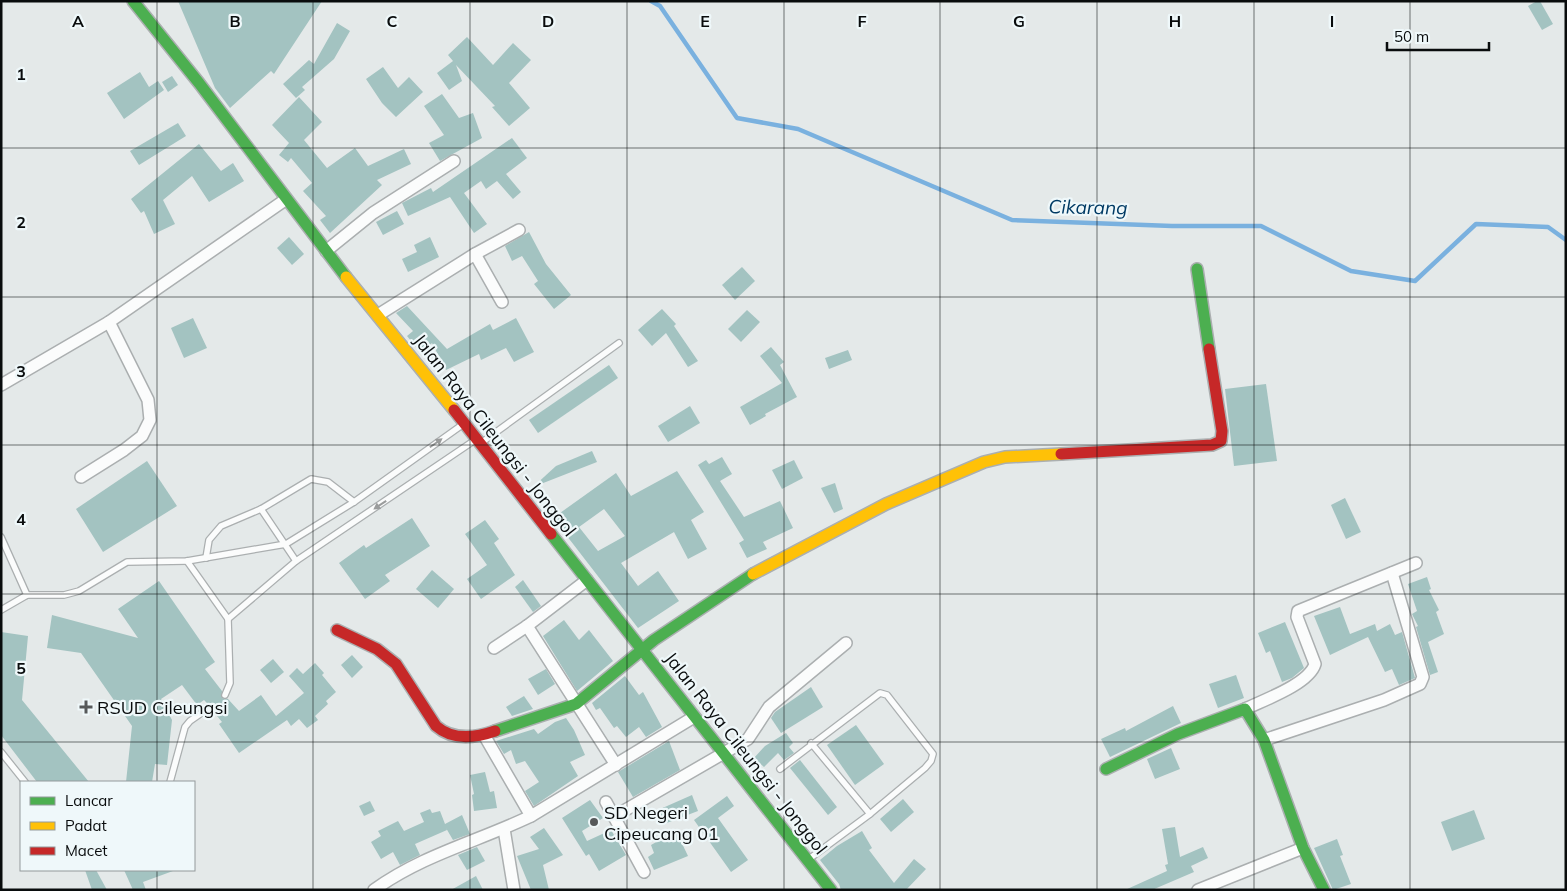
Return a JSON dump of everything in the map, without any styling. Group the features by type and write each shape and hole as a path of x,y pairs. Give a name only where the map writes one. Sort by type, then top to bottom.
{"street":[{"name":"Jalan Raya Cileungsi - Jonggol","path":"133,1 199,83 285,200 378,315 831,890"},
{"path":"326,251 373,213 454,161"},
{"path":"1,385 109,322 285,200"},
{"path":"378,315 476,254 519,230"},
{"path":"476,254 502,302"},
{"path":"337,630 378,649 396,664 436,726 444,733 455,737 484,735 576,704 642,649 762,568 886,504 984,462 1005,457 1212,445 1221,441 1222,431 1197,269"},
{"path":"81,477 136,441 142,436 150,420 148,400 109,322"},
{"path":"1106,769 1178,734 1245,709 1305,679 1313,671 1315,664 1297,617 1298,611 1416,562"},
{"path":"1264,740 1384,700 1420,684 1423,677 1392,573"},
{"path":"494,648 528,626 587,580"},
{"path":"528,626 616,765"},
{"path":"615,816 748,739 769,707 846,643"},
{"path":"1245,709 1264,740 1303,848 1324,890"},
{"path":"374,890 454,846 504,829 531,816 694,717"},
{"path":"484,735 531,816"},
{"path":"606,802 644,872"},
{"path":"504,829 514,890"},
{"path":"1198,890 1303,848"}],"lane":[{"path":"228,619 296,561 477,442 619,343"},
{"path":"1,610 28,594 72,594 127,562 187,561 286,544 354,502 463,424"},
{"path":"206,558 209,540 215,530 261,509 315,478 335,486 354,502"},
{"path":"261,509 296,561"},
{"path":"1,537 28,594"},
{"path":"187,561 228,619 230,683 225,695"},
{"path":"780,769 811,743 880,693 888,695 933,754 931,761 925,768 870,814 807,860"},
{"path":"170,781 185,727 190,721 210,707"},
{"path":"811,743 870,814"},
{"path":"1,752 24,781"}],"building":[{"path":"178,1 322,1 274,74 271,71 230,108 215,88"},
{"path":"1540,1 1553,24 1542,30 1528,6"},
{"path":"337,23 350,31 334,59 302,87 305,90 296,98 283,84 309,60 314,64"},
{"path":"467,37 493,65 513,43 531,60 509,83 530,108 509,126 492,107 495,106 456,65 462,81 449,90 437,73 453,61 448,55"},
{"path":"383,67 398,88 409,77 423,92 396,117 382,103 366,79"},
{"path":"140,72 149,87 158,81 164,90 124,119 107,93"},
{"path":"172,76 178,85 168,92 162,82"},
{"path":"442,94 459,118 473,113 482,138 440,161 429,143 444,135 424,106"},
{"path":"299,97 322,122 304,140 327,168 355,148 368,166 404,149 411,164 377,180 382,185 330,233 320,220 326,216 303,191 312,183 291,158 288,162 279,155 289,143 272,125"},
{"path":"178,123 186,136 139,165 130,151"},
{"path":"512,138 527,158 506,174 521,192 513,199 497,181 486,189 481,181 464,193 487,224 474,233 450,197 408,216 402,203 431,188 433,192"},
{"path":"199,144 221,171 233,163 244,181 209,202 192,176 163,200 175,224 154,234 144,211 141,213 131,199"},
{"path":"397,211 404,224 383,235 376,222"},
{"path":"529,232 546,264 571,295 554,309 534,284 538,281 522,256 512,261 505,246"},
{"path":"289,237 304,254 292,265 277,248"},
{"path":"430,237 439,257 408,272 402,259 417,252 414,245"},
{"path":"742,267 755,281 735,300 722,285"},
{"path":"407,306 447,349 490,324 493,330 516,318 534,352 514,362 506,348 481,360 479,354 446,370 432,343 421,353 407,336 413,331 396,313"},
{"path":"662,309 676,324 674,326 698,361 688,367 666,333 652,346 638,330"},
{"path":"747,310 760,322 741,342 728,329"},
{"path":"193,318 207,348 184,358 171,328"},
{"path":"771,347 784,362 780,365 797,397 765,414 766,416 750,425 740,407 782,383 760,356"},
{"path":"848,350 852,360 829,369 825,358"},
{"path":"609,365 618,378 538,433 529,420"},
{"path":"1266,384 1277,461 1234,466 1225,389"},
{"path":"690,406 700,423 668,442 658,426"},
{"path":"592,451 597,462 533,487 556,466"},
{"path":"722,457 732,474 720,481 744,517 780,501 793,528 763,542 767,549 747,558 739,543 744,540 698,465 706,460 709,464"},
{"path":"794,460 803,478 782,489 772,470"},
{"path":"147,461 177,506 103,552 76,509"},
{"path":"677,471 704,512 691,520 707,549 688,559 674,532 621,563 638,586 658,571 679,601 638,628 553,518 616,473 631,496","holes":["604,509 625,536 598,551 579,527"]},
{"path":"835,483 843,509 834,513 821,488"},
{"path":"1345,498 1361,532 1346,539 1331,505"},
{"path":"412,518 430,546 385,575 390,581 365,599 339,563 364,545 366,548"},
{"path":"485,520 499,539 494,543 515,575 481,599 467,579 487,565 465,534"},
{"path":"432,570 454,589 438,608 416,589"},
{"path":"1427,577 1431,589 1429,590 1439,610 1436,612 1444,634 1428,642 1438,672 1430,675 1416,627 1418,626 1412,614 1417,611 1408,584"},
{"path":"523,580 541,606 533,612 515,587"},
{"path":"159,581 215,662 205,669 222,691 222,698 228,699 239,711 261,695 276,716 304,693 289,676 297,668 303,674 315,663 336,692 326,701 328,704 315,716 318,720 307,728 299,719 291,726 287,720 239,753 219,724 222,722 213,711 214,704 207,703 204,700 197,705 182,685 161,699 172,720 167,765 155,764 152,781 126,781 132,726 81,653 47,648 52,615 138,638 118,609"},
{"path":"1340,607 1350,634 1375,624 1377,631 1390,624 1395,635 1402,632 1415,678 1399,685 1392,669 1385,672 1368,637 1330,655 1314,616"},
{"path":"564,620 579,640 589,630 613,661 577,691 543,636"},
{"path":"1285,622 1304,668 1292,678 1282,682 1270,651 1266,653 1258,633"},
{"path":"1,632 28,636 22,700 88,781 36,781 1,735"},
{"path":"352,655 363,667 352,678 341,665"},
{"path":"273,659 284,672 271,683 260,670"},
{"path":"546,669 555,684 538,695 528,679"},
{"path":"1236,675 1244,698 1218,708 1209,684"},
{"path":"625,676 639,695 643,692 662,727 646,737 639,727 626,737 617,726 614,728 600,708 596,710 592,703"},
{"path":"811,687 823,707 781,733 771,718 775,712"},
{"path":"524,696 533,709 512,716 506,707"},
{"path":"1173,706 1181,723 1110,757 1101,739 1125,728 1126,731"},
{"path":"566,718 574,730 585,755 570,762 578,776 534,806 525,791 539,782 525,761 516,764 511,750 504,754 496,741 534,729 538,734 555,722"},
{"path":"856,725 884,764 855,785 827,745"},
{"path":"786,733 793,743 789,747 794,753 784,760 778,753 764,767 754,758 765,746"},
{"path":"669,741 680,770 633,797 618,772"},
{"path":"1171,748 1180,769 1155,779 1147,759"},
{"path":"800,760 837,807 828,815 790,768"},
{"path":"485,772 490,792 494,791 497,808 474,811 472,795 474,794 470,775"},
{"path":"692,795 698,811 664,824 658,810"},
{"path":"727,796 734,806 718,818 748,860 731,872 694,820"},
{"path":"903,799 914,812 891,832 880,819"},
{"path":"590,800 603,818 582,831 587,841 611,830 626,855 599,871 589,854 586,856 562,818"},
{"path":"370,801 375,811 364,816 359,806"},
{"path":"430,809 432,813 440,811 445,824 462,815 470,834 453,840 446,828 447,830 415,844 420,855 400,865 393,852 381,859 371,842 381,836 378,831 398,821 404,831 424,822 420,813"},
{"path":"1474,810 1485,839 1452,851 1441,822"},
{"path":"1175,827 1180,857 1203,847 1208,858 1191,866 1194,872 1152,890 1125,890 1167,871 1165,865 1168,864 1162,829"},
{"path":"544,828 563,855 543,865 549,890 531,890 517,856 539,849 530,837"},
{"path":"676,831 688,856 654,870 648,857 654,853 651,845"},
{"path":"862,831 872,848 869,850 894,883 914,859 926,869 906,890 841,890 839,884 820,860 837,846"},
{"path":"1337,839 1343,855 1340,856 1351,884 1333,890 1314,848"},
{"path":"477,847 485,861 467,870 458,855"},
{"path":"85,871 97,871 107,890 92,890"},
{"path":"124,871 173,871 143,882 146,890 133,890"},
{"path":"476,876 483,890 451,890"}],"waterway":[{"name":"Cikarang","path":"651,1 660,6 737,118 798,129 1012,220 1172,226 1261,226 1351,271 1415,281 1476,224 1548,227 1566,240"}],"traffic: fast":[{"path":"133,1 199,83 346,277"},
{"path":"1197,269 1209,349"},
{"path":"551,534 831,890"},
{"path":"495,731 576,704 654,640 753,574"},
{"path":"1106,769 1178,734 1245,709 1264,740 1303,848 1324,890"}],"traffic: slow":[{"path":"346,277 454,410"},
{"path":"753,574 886,504 984,462 1005,457 1061,454"}],"traffic: jam":[{"path":"1061,454 1212,445 1221,441 1222,431 1209,349"},
{"path":"454,410 551,534"},
{"path":"337,630 377,649 396,664 436,726 443,731 464,737 495,731"}],"place":[{"name":"RSUD Cileungsi","path":"86,707"},
{"name":"SD Negeri Cipeucang 01","path":"594,822"}]}
